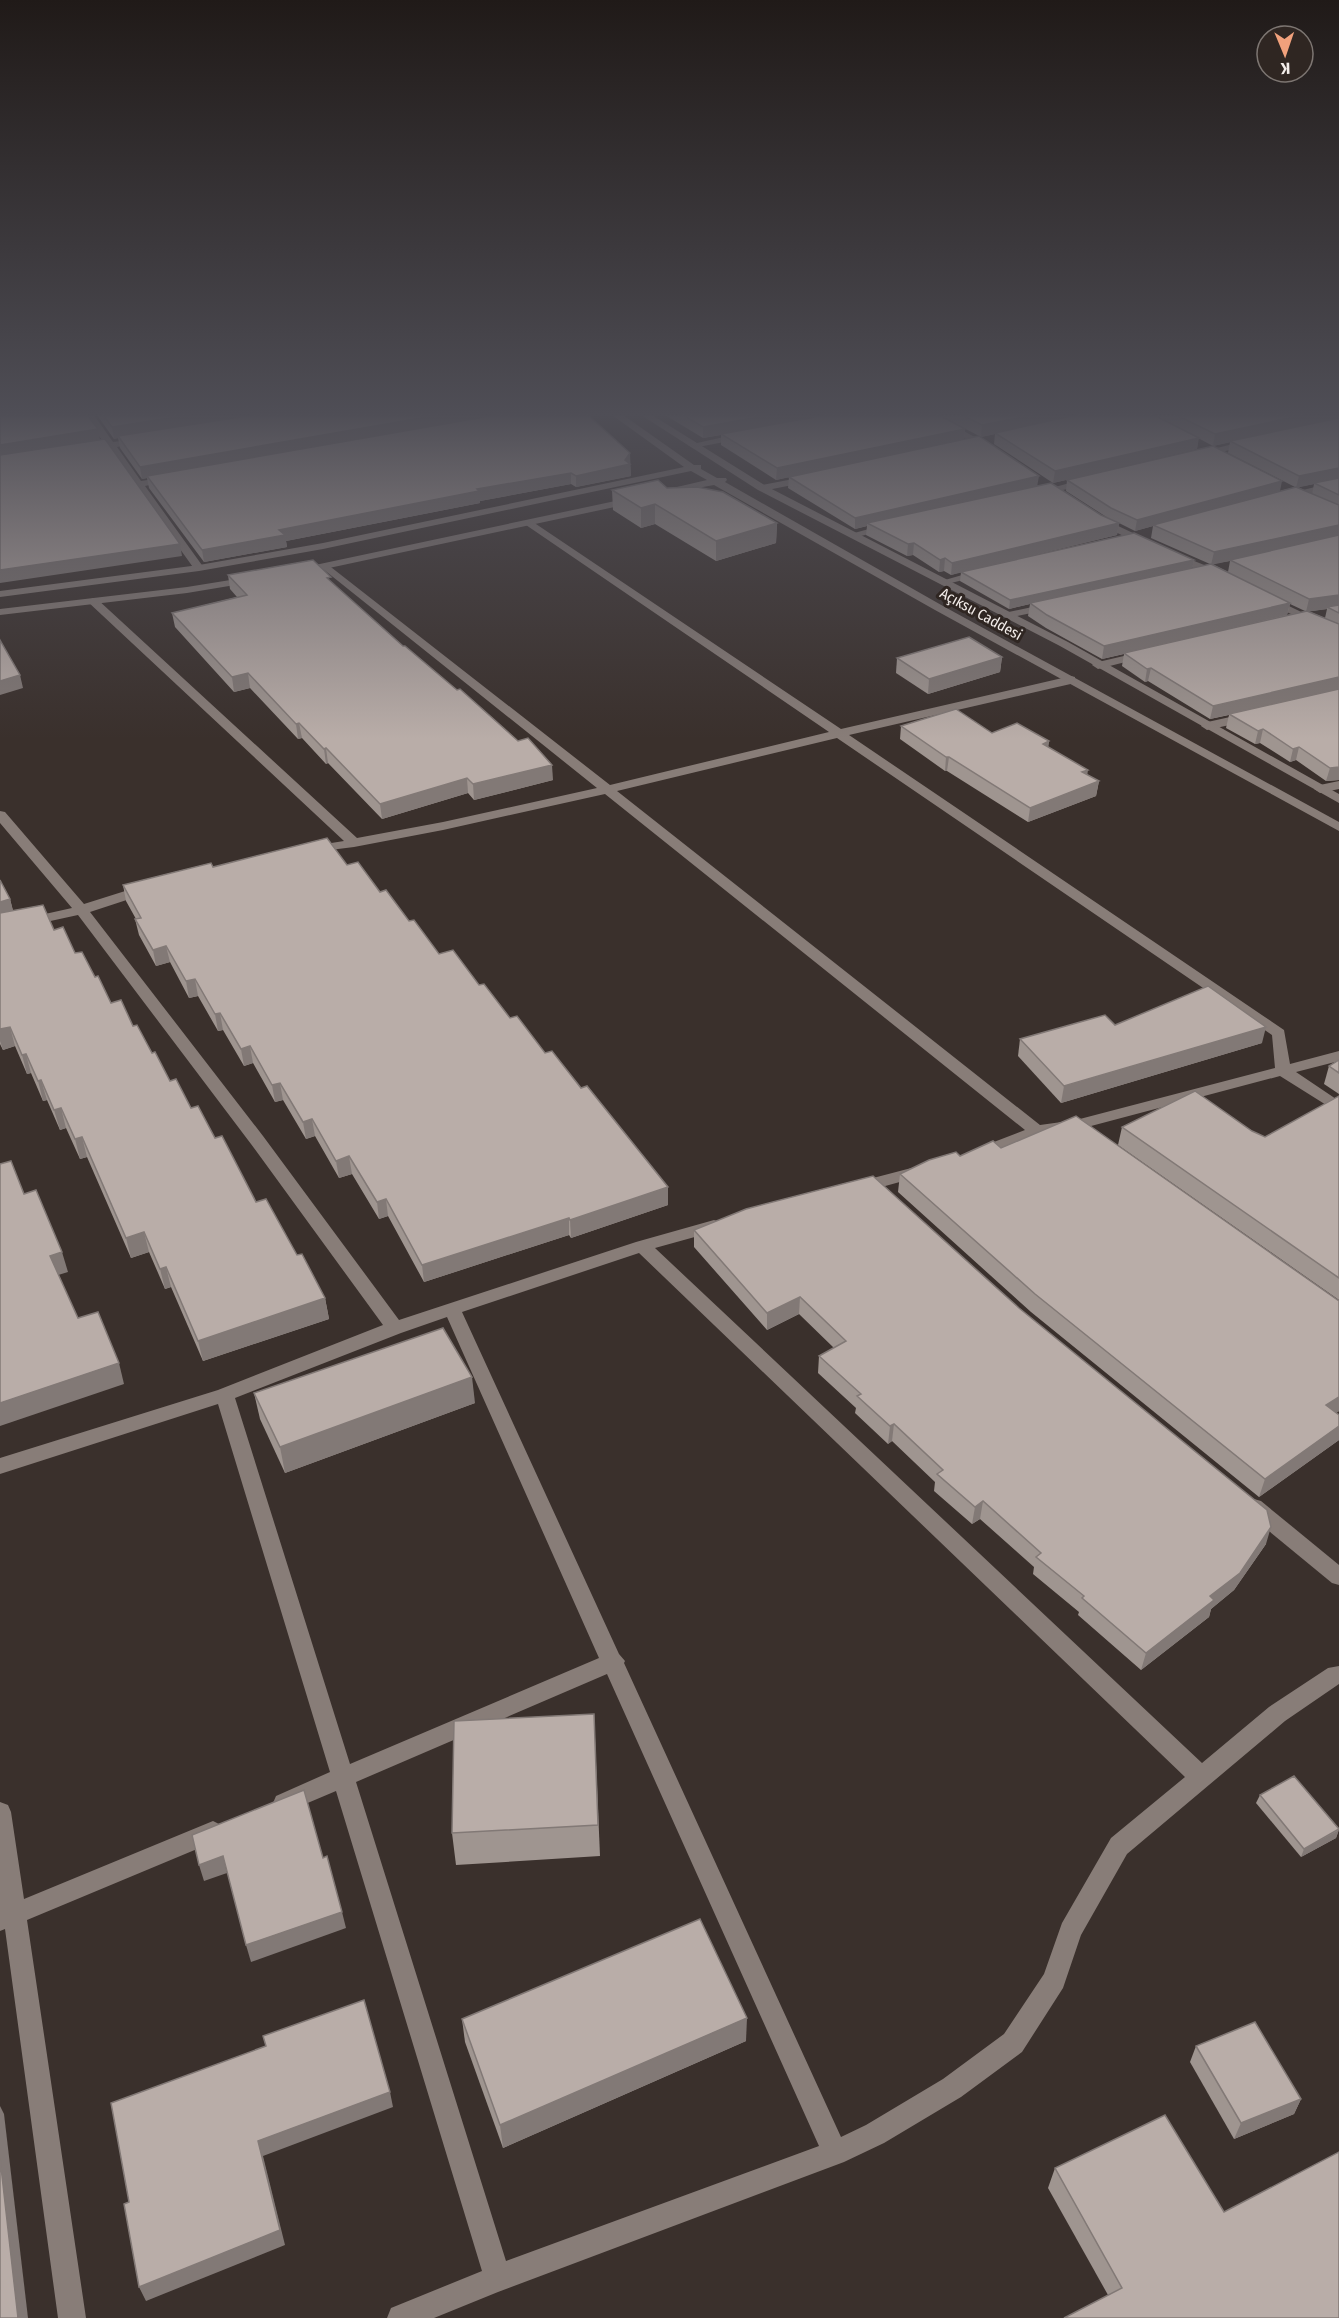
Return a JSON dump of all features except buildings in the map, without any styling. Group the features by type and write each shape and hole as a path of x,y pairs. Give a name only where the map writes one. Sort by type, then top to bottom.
{"street":[{"path":"167,523 199,568"},
{"path":"0,594 199,568 323,546 431,523"},
{"path":"292,573 529,523"},
{"path":"530,523 1279,1033 1283,1071"},
{"name":"Açıksu Caddesi","path":"790,523 1339,826"},
{"name":"Açıksu Caddesi","path":"829,523 1008,615 1339,799"},
{"path":"1104,523 1127,539 1219,571 1232,581"},
{"path":"852,535 897,525"},
{"path":"1127,539 1154,531"},
{"path":"327,567 1036,1131"},
{"path":"943,582 999,569"},
{"path":"1192,576 1219,571"},
{"path":"0,612 257,579"},
{"path":"1261,595 1339,634"},
{"path":"93,601 354,843"},
{"path":"1008,615 1062,603"},
{"path":"1283,623 1328,614"},
{"path":"1098,665 1156,652"},
{"path":"301,851 354,843 610,790 1071,680"},
{"path":"1207,726 1262,713"},
{"path":"1320,789 1339,785"},
{"path":"0,815 81,910 257,1140 394,1328"},
{"path":"0,928 81,910 129,893 163,885"},
{"path":"963,1160 1036,1131 1076,1125 1339,1056"},
{"path":"1283,1071 1339,1108"},
{"path":"1076,1125 1095,1138"},
{"path":"842,1192 941,1165"},
{"path":"875,1183 893,1199"},
{"path":"0,1466 225,1395 394,1328 642,1246 731,1222"},
{"path":"642,1246 1201,1777"},
{"path":"452,1309 614,1661 835,2153"},
{"path":"225,1395 498,2278"},
{"path":"1237,1494 1339,1577"},
{"path":"266,1810 614,1661"},
{"path":"401,2318 498,2278 835,2153 875,2134 952,2088 1013,2043 1054,1980 1070,1931 1119,1846 1277,1714 1338,1673"},
{"path":"0,1812 7,1917 72,2318"},
{"path":"7,1917 233,1824"}]}
